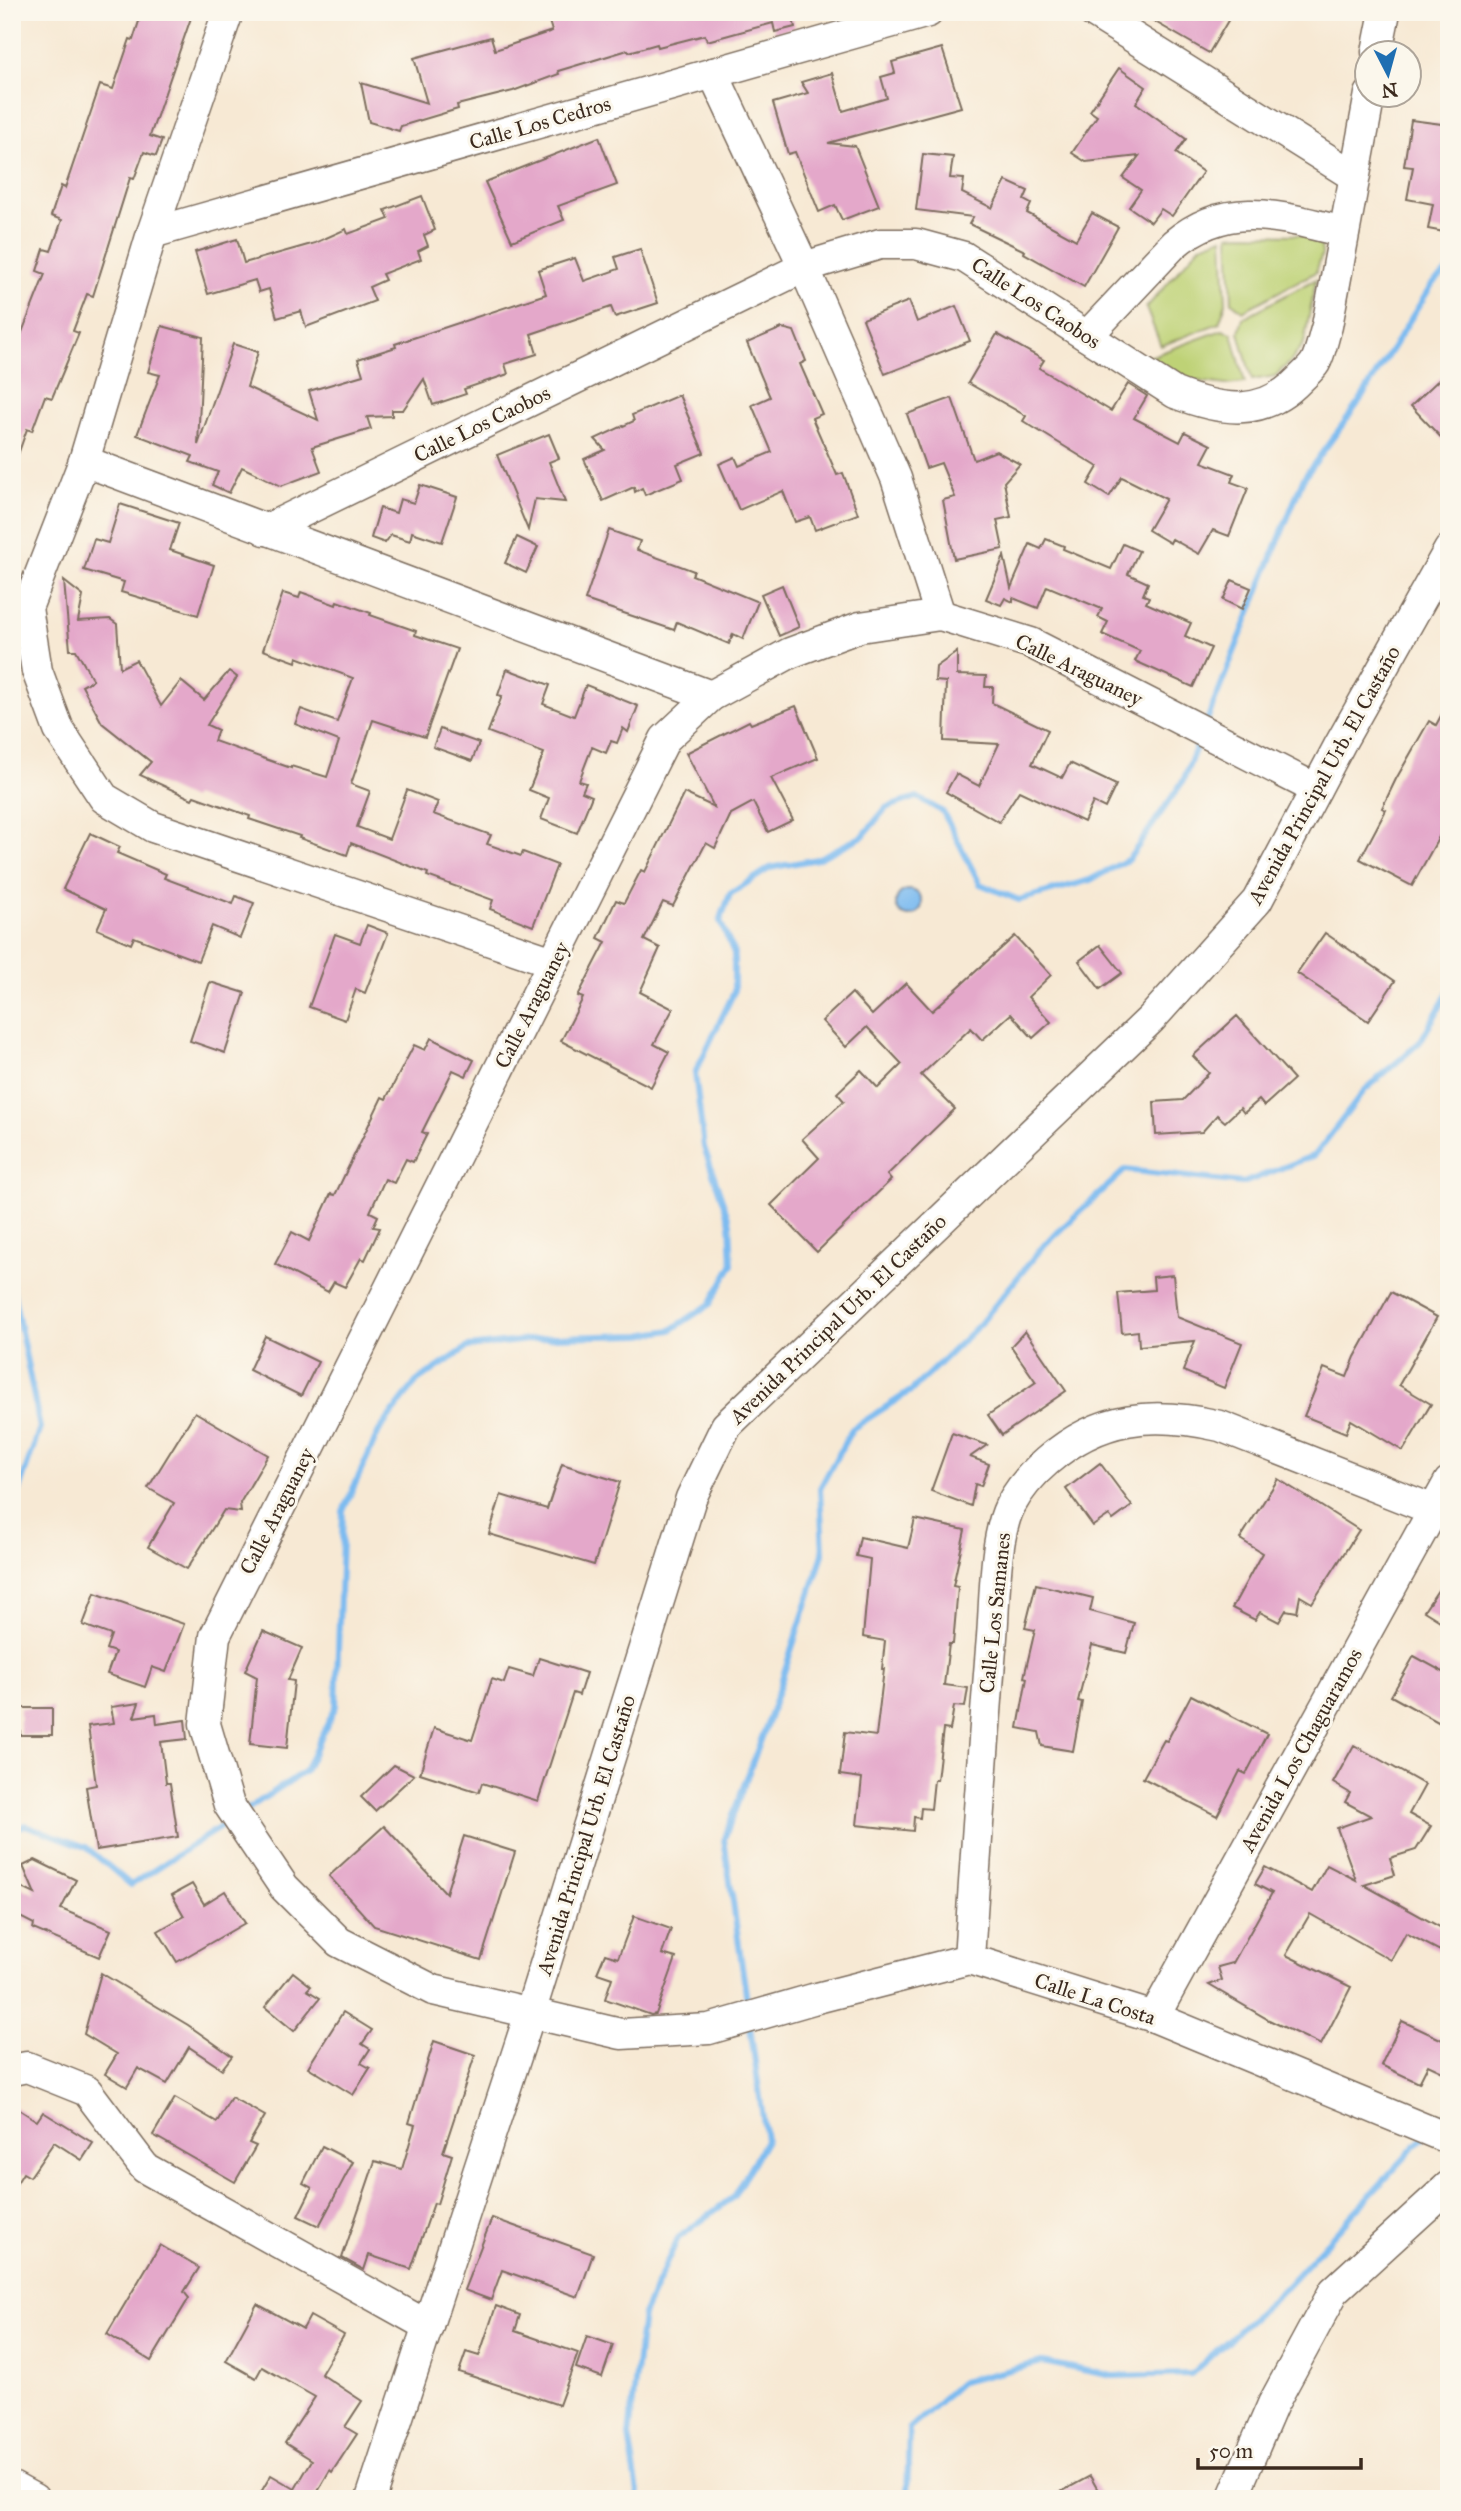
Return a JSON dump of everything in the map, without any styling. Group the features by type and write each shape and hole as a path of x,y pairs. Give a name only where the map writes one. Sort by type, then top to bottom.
{"street":[{"path":"228,12 152,233 84,461 27,608 37,671 59,730 104,798 153,827 553,962"},
{"name":"Calle Los Cedros","path":"152,233 928,12"},
{"path":"1093,12 1354,176"},
{"path":"1380,38 1385,12"},
{"path":"713,74 804,267 896,478 940,615"},
{"name":"Calle Los Caobos","path":"265,530 804,267 880,244 916,244 964,257 1175,393 1200,403 1229,409 1261,405 1288,391 1315,363 1327,326 1367,108"},
{"path":"1087,336 1174,244 1190,230 1214,219 1245,215 1281,217 1344,232"},
{"path":"84,461 710,696"},
{"name":"Avenida Principal Urb. El Castaño","path":"371,2499 530,2013 691,1498 726,1426 1151,1019 1257,901 1449,550"},
{"name":"Calle Araguaney","path":"969,1959 709,2029 621,2034 433,1990 340,1942 284,1887 237,1817 205,1724 215,1636 665,739 710,696 790,653 860,627 940,615 1031,643 1316,789"},
{"name":"Calle Los Samanes","path":"969,1959 1000,1541 1010,1506 1039,1468 1073,1441 1093,1430 1132,1419 1184,1419 1220,1426 1441,1513"},
{"name":"Avenida Los Chaguaramos","path":"1154,2017 1441,1513 1449,1482"},
{"name":"Calle La Costa","path":"969,1959 1154,2017 1447,2139"},
{"path":"12,2070 27,2067 87,2091 145,2168 428,2326"},
{"path":"1233,2499 1273,2404 1334,2291 1449,2186"},
{"path":"12,2487 34,2499"}],"green space":[{"path":"1229,235 1305,235 1321,246 1322,254 1316,272 1243,311 1232,302"},
{"path":"1223,237 1226,303 1219,323 1161,346 1146,308 1201,245"},
{"path":"1316,279 1304,343 1291,361 1275,376 1252,380 1239,332 1243,318"},
{"path":"1222,330 1232,333 1245,383 1226,385 1182,379 1147,358"}],"water":[{"path":"909,890 918,894 922,903 918,912 909,916 900,912 896,903 900,894"}],"building":[{"path":"142,12 193,12 150,136 162,140 156,156 144,152 134,179 130,178 93,296 87,294 73,331 79,333 52,398 45,396 32,431 27,429 15,463 12,463 12,343 17,345 45,274 37,271 44,249 51,251 62,220 51,216 61,186 65,188 100,85 113,89"},
{"path":"546,12 791,12 795,27 775,32 773,23 707,41 705,35 658,47 657,44 629,52 628,50 558,71 559,74 513,91 457,105 458,109 401,126 399,131 369,122 361,83 427,103 414,58 491,37 495,50 552,31"},
{"path":"1138,12 1233,12 1209,53"},
{"path":"942,48 961,107 828,143 855,146 879,206 842,220 835,205 819,212 795,152 788,154 773,103 808,93 801,82 832,73 843,111 887,98 881,77 895,73 892,62"},
{"path":"1119,68 1146,87 1136,103 1186,139 1176,153 1203,172 1172,216 1161,209 1151,222 1129,207 1141,190 1123,178 1139,156 1086,162 1072,153 1097,116 1090,111"},
{"path":"1411,120 1449,125 1449,233 1428,229 1433,204 1407,199 1413,167 1404,166"},
{"path":"599,137 617,185 558,206 564,220 512,241 485,182"},
{"path":"923,154 953,157 950,178 964,179 962,193 992,208 1006,181 1028,191 1024,200 1031,204 1027,213 1076,240 1092,213 1118,227 1084,287 1024,253 1025,251 969,224 973,217 916,210"},
{"path":"422,196 435,230 424,235 428,246 418,251 421,259 382,274 385,280 369,287 375,301 306,327 301,311 277,318 269,289 259,292 255,280 208,294 195,252 237,239 244,263 315,243 346,229 348,234 389,219 385,210"},
{"path":"640,249 658,303 615,317 611,307 531,334 537,354 505,364 508,374 464,389 466,394 433,405 424,379 403,410 392,410 392,416 367,417 371,429 312,447 321,471 281,486 242,467 229,493 212,485 218,472 190,462 193,456 137,435 160,375 148,372 162,326 203,337 198,445 233,344 258,352 247,387 318,420 309,391 363,375 358,359 546,294 538,270 575,258 584,281 619,269 615,257"},
{"path":"909,301 917,322 956,306 970,341 885,374 863,319"},
{"path":"782,328 794,331 806,361 800,364 822,414 812,418 837,475 843,473 858,514 815,530 810,517 795,522 783,491 739,510 719,464 735,457 739,466 772,452 752,405 770,397 747,343"},
{"path":"997,334 1044,360 1039,368 1111,411 1128,384 1147,396 1134,418 1180,442 1185,432 1211,445 1202,462 1234,474 1231,482 1248,488 1229,536 1213,530 1199,554 1172,539 1170,543 1148,530 1166,499 1122,477 1109,497 1088,484 1098,467 1023,421 1026,416 968,383"},
{"path":"1449,370 1449,446 1411,406"},
{"path":"679,395 704,453 677,464 683,479 645,495 642,488 635,492 634,487 603,501 584,459 605,450 595,439 634,421 632,415"},
{"path":"952,398 974,460 996,451 1020,464 1004,482 1011,517 997,520 1003,549 954,559 943,500 955,497 941,463 926,468 907,414"},
{"path":"549,434 559,458 549,462 565,502 535,499 528,530 497,455"},
{"path":"420,485 457,497 442,542 412,532 410,541 391,535 385,543 371,538 380,508 396,513 400,499 414,503"},
{"path":"120,504 179,523 170,550 214,565 198,615 121,592 124,582 84,570 94,539 108,543"},
{"path":"609,530 640,541 637,550 694,571 692,575 758,602 743,639 733,634 729,644 677,622 674,630 585,600"},
{"path":"517,537 538,547 526,573 505,563"},
{"path":"1046,539 1111,569 1123,544 1139,551 1128,574 1148,583 1143,595 1149,597 1146,603 1191,623 1185,636 1211,648 1193,687 1135,661 1140,651 1102,634 1108,622 1098,617 1102,609 1047,586 1038,608 1013,598 1013,602 1005,598 1001,605 986,599 1004,556 1011,588 1030,544 1041,549"},
{"path":"1232,580 1251,588 1242,609 1223,600"},
{"path":"64,581 83,596 78,621 110,619 117,624 120,668 136,660 161,706 181,681 204,700 229,671 237,677 207,725 218,730 214,741 291,768 327,777 339,741 295,724 301,709 337,722 353,678 297,657 296,662 263,650 283,593 299,598 301,592 336,605 337,601 416,631 415,635 457,649 425,737 373,720 351,784 370,791 357,827 389,839 407,790 438,802 433,814 491,835 487,844 521,856 523,852 557,865 533,926 490,909 493,900 427,876 428,873 351,843 347,855 249,819 250,816 194,796 192,799 140,775 151,762 102,723 82,686 93,680 76,650 70,650"},
{"path":"782,585 799,627 779,636 761,594"},
{"path":"957,652 957,675 986,676 985,687 993,687 992,703 1048,730 1032,764 1062,778 1070,763 1116,785 1105,808 1093,802 1084,822 1019,791 999,822 946,792 956,774 979,786 999,744 944,741 946,682 935,681 936,667"},
{"path":"507,669 550,685 543,704 574,716 586,685 638,706 628,732 623,728 617,743 611,741 606,753 592,747 579,781 586,783 582,792 592,796 577,833 541,819 549,798 529,790 544,753 488,732 502,696 498,695"},
{"path":"1449,701 1449,839 1440,835 1412,886 1360,859 1386,810 1382,808 1396,779 1429,721 1436,725"},
{"path":"796,706 818,758 771,778 793,820 768,832 753,802 731,814 715,848 706,843 673,906 663,902 644,940 660,948 640,992 673,1009 654,1044 669,1052 651,1087 561,1041 583,998 578,996 606,942 598,938 616,900 624,903 641,870 645,872 684,793 714,807 686,753 749,721 751,724"},
{"path":"440,729 479,743 472,761 433,747"},
{"path":"90,833 120,847 117,853 166,874 164,878 233,904 236,896 254,903 240,938 212,926 198,961 134,937 131,944 97,929 106,909 63,889"},
{"path":"367,925 388,933 365,993 356,989 345,1020 309,1007 335,934 360,943"},
{"path":"1325,933 1395,981 1368,1021 1297,973"},
{"path":"1015,936 1051,975 1028,997 1051,1022 1033,1038 1011,1014 982,1040 971,1028 921,1075 955,1109 887,1175 891,1180 817,1252 771,1205 819,1158 802,1139 844,1101 837,1093 861,1070 878,1088 902,1064 867,1027 846,1047 822,1021 852,993 872,1015 906,983 932,1011"},
{"path":"1100,945 1122,973 1100,989 1079,961"},
{"path":"210,982 245,993 225,1053 190,1041"},
{"path":"1237,1016 1294,1079 1264,1106 1259,1100 1244,1113 1240,1108 1225,1122 1217,1115 1202,1132 1156,1135 1154,1102 1183,1100 1209,1073 1193,1056"},
{"path":"431,1038 474,1060 466,1076 453,1070 422,1132 427,1134 413,1162 406,1159 394,1183 385,1179 370,1212 378,1216 373,1227 380,1228 365,1260 361,1258 345,1287 334,1282 328,1292 275,1264 292,1232 309,1241 331,1194 335,1195 382,1097 386,1099 414,1045 425,1050"},
{"path":"1173,1275 1177,1317 1242,1343 1224,1388 1183,1371 1195,1341 1139,1346 1138,1331 1122,1333 1118,1293 1154,1290 1153,1277"},
{"path":"1391,1292 1437,1317 1399,1385 1431,1404 1403,1451 1351,1420 1346,1433 1304,1416 1324,1368 1347,1377"},
{"path":"1025,1331 1066,1391 1002,1435 988,1415 1036,1382 1011,1346"},
{"path":"265,1336 318,1362 301,1396 249,1370"},
{"path":"195,1412 268,1455 240,1503 241,1512 224,1510 187,1569 148,1547 174,1503 148,1488"},
{"path":"952,1433 987,1445 970,1457 989,1464 981,1486 975,1484 971,1506 931,1491"},
{"path":"1100,1463 1132,1506 1113,1520 1109,1515 1093,1526 1066,1489"},
{"path":"562,1464 620,1482 594,1565 489,1534 501,1495 547,1509"},
{"path":"1278,1479 1359,1530 1312,1603 1300,1596 1297,1612 1286,1610 1279,1622 1260,1612 1255,1620 1232,1608 1262,1553 1240,1539"},
{"path":"915,1519 965,1530 953,1586 958,1587 953,1644 949,1644 944,1685 968,1688 965,1707 954,1706 950,1730 943,1729 931,1809 921,1808 920,1818 914,1817 913,1831 857,1825 862,1778 840,1775 845,1732 876,1736 884,1669 885,1641 863,1637 870,1559 856,1556 860,1537 908,1548"},
{"path":"1449,1574 1449,1608 1440,1621 1424,1611"},
{"path":"1036,1584 1093,1598 1090,1611 1134,1623 1126,1653 1092,1645 1078,1701 1082,1702 1073,1751 1042,1746 1039,1732 1018,1728 1027,1678 1024,1677 1035,1630 1025,1628"},
{"path":"95,1593 184,1624 166,1672 152,1667 145,1687 107,1674 115,1652 106,1649 111,1635 83,1625"},
{"path":"263,1631 302,1648 288,1680 294,1681 287,1748 250,1744 257,1677 245,1671"},
{"path":"1414,1656 1449,1675 1449,1728 1391,1696"},
{"path":"539,1658 586,1673 579,1695 573,1693 538,1801 482,1783 479,1792 420,1773 434,1728 472,1740 492,1679 504,1683 509,1669 533,1676"},
{"path":"1191,1695 1267,1734 1246,1774 1240,1771 1217,1816 1143,1778 1164,1740 1167,1741"},
{"path":"139,1703 134,1717 156,1714 157,1724 185,1720 187,1739 161,1742 166,1783 170,1783 178,1837 96,1850 86,1787 96,1785 88,1726 114,1723 111,1707"},
{"path":"20,1708 52,1708 52,1735 20,1735"},
{"path":"1354,1745 1425,1785 1409,1814 1431,1826 1416,1850 1390,1858 1395,1875 1364,1885 1449,1932 1449,1935 1440,1951 1406,1933 1391,1960 1310,1914 1286,1955 1351,1987 1321,2045 1269,2020 1209,1985 1222,1980 1218,1967 1233,1963 1272,1893 1255,1884 1265,1867 1312,1892 1327,1865 1356,1880 1337,1828 1371,1816 1345,1802 1350,1793 1333,1783"},
{"path":"394,1765 414,1775 375,1811 361,1797"},
{"path":"384,1826 446,1893 464,1836 515,1852 481,1960 374,1926 329,1876"},
{"path":"35,1860 76,1880 61,1909 111,1930 99,1957 33,1929 34,1924 12,1913 12,1883 35,1894 23,1866"},
{"path":"192,1884 204,1904 225,1891 245,1923 177,1962 158,1931 184,1916 172,1895"},
{"path":"634,1916 671,1929 662,1954 676,1958 656,2014 651,2015 605,1999 612,1978 597,1973 605,1954 618,1958"},
{"path":"293,1972 311,1986 307,1990 320,1998 294,2031 265,2007"},
{"path":"101,1973 188,2025 232,2056 222,2069 189,2047 167,2084 138,2068 127,2087 105,2074 117,2054 84,2034"},
{"path":"343,2012 372,2030 362,2044 370,2049 361,2063 370,2068 353,2095 308,2067"},
{"path":"1402,2021 1449,2043 1449,2075 1428,2065 1419,2083 1381,2065"},
{"path":"434,2041 475,2055 443,2152 452,2155 437,2204 434,2203 411,2269 369,2255 364,2270 342,2258 375,2161 402,2169 415,2125 409,2123"},
{"path":"231,2097 265,2116 249,2143 256,2146 235,2182 153,2135 175,2098 217,2122"},
{"path":"12,2105 37,2121 43,2112 93,2143 82,2160 54,2142 30,2177 23,2173 12,2191"},
{"path":"322,2146 353,2162 319,2226 298,2216 312,2188 303,2183"},
{"path":"492,2218 593,2254 578,2297 502,2270 491,2300 464,2290"},
{"path":"160,2245 199,2268 184,2292 189,2298 151,2361 107,2334"},
{"path":"257,2304 303,2329 310,2316 344,2335 321,2374 362,2401 345,2427 357,2434 332,2472 330,2470 313,2499 257,2499 271,2475 295,2489 312,2460 285,2443 315,2397 262,2367 256,2378 226,2361"},
{"path":"496,2306 520,2315 515,2331 578,2353 559,2405 459,2372 466,2352 479,2356"},
{"path":"587,2336 613,2345 602,2377 576,2368"},
{"path":"1090,2476 1103,2499 1048,2499"}],"waterway":[{"path":"1206,723 1303,479 1359,402 1433,283 1449,270"},
{"path":"243,1812 305,1771 336,1706 343,1511 379,1431 416,1382 468,1347 553,1337 641,1335 671,1330 710,1304 732,1265 730,1223 704,1147 695,1073 734,992 734,953 720,921 730,894 770,868 817,859 863,836 886,808 917,797 943,812 980,884 1019,900 1090,880 1129,859 1183,781 1199,740"},
{"path":"748,2008 724,1839 768,1721 823,1554 820,1488 852,1429 912,1390 979,1325 1045,1244 1125,1170 1243,1183 1315,1155 1365,1090 1420,1042 1449,991"},
{"path":"12,1286 40,1428 12,1510"},
{"path":"12,1830 25,1825 86,1847 131,1885 231,1820"},
{"path":"639,2499 629,2436 643,2315 678,2238 733,2197 766,2140 750,2026"},
{"path":"1436,2125 1449,2111"},
{"path":"907,2499 909,2429 961,2382 1042,2362 1113,2376 1191,2374 1280,2293 1423,2138"}]}
